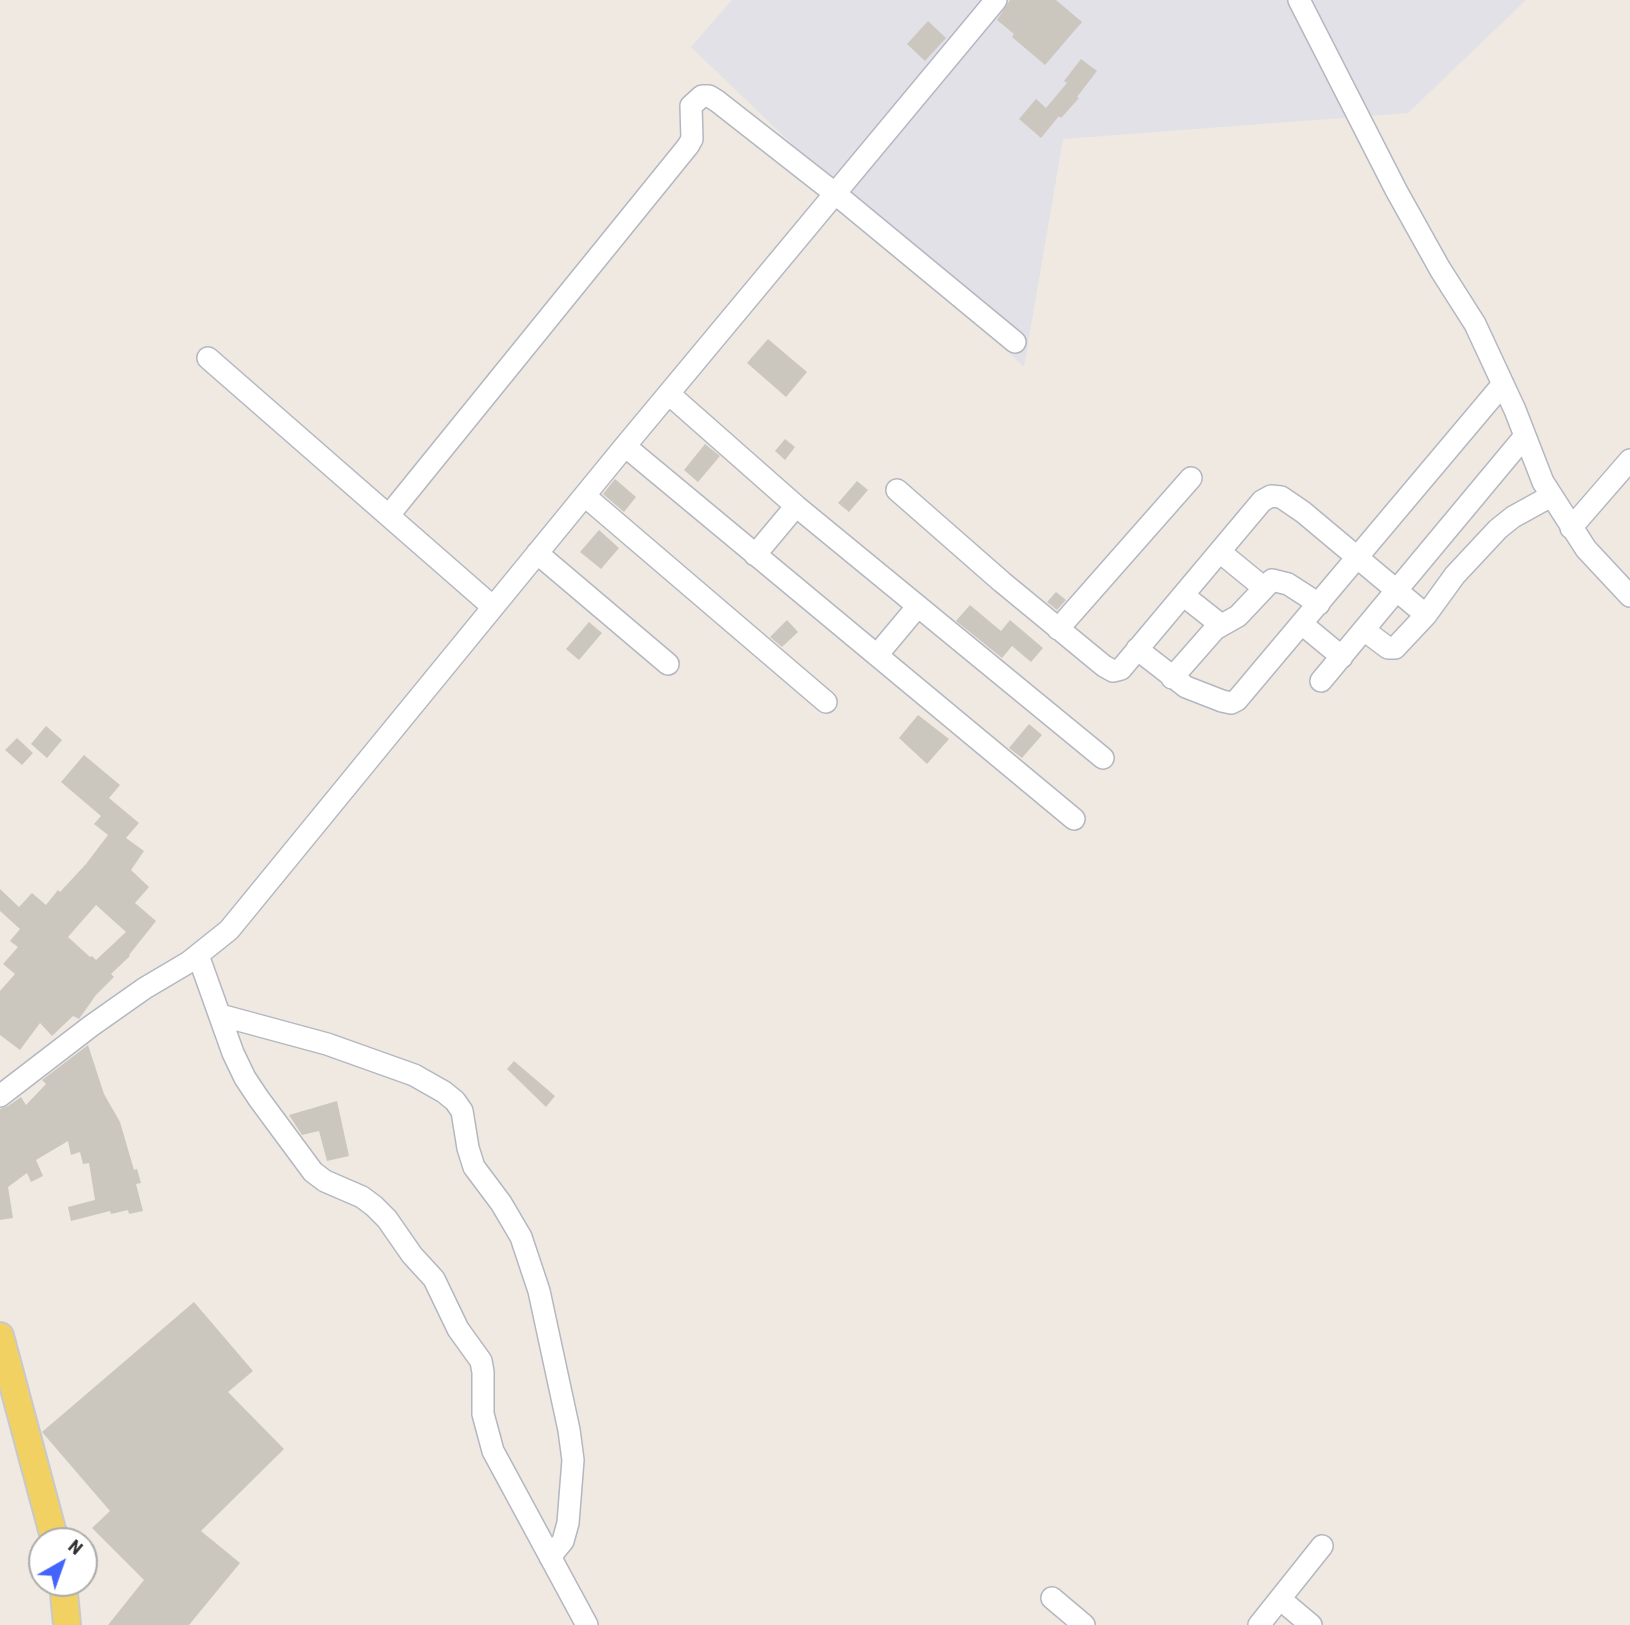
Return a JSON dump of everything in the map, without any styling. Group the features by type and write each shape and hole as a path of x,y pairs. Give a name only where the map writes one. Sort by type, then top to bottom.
{"main road":[{"path":"0,1336 51,1527"},
{"path":"64,1597 67,1625"}],"street":[{"path":"0,1096 145,988 198,955 229,930 625,446 837,195 996,0"},
{"path":"1299,0 1396,190 1440,269 1475,324 1543,482 1571,528 1605,571 1630,596"},
{"path":"388,515 688,146 692,139 691,106 702,96 717,100 1015,342"},
{"path":"208,358 494,607"},
{"path":"1137,649 1186,687 1231,703 1237,700 1503,384"},
{"path":"669,394 796,506 1103,758"},
{"path":"1321,681 1525,436"},
{"path":"625,446 1074,819"},
{"path":"1571,528 1630,460"},
{"path":"1058,629 1191,478"},
{"path":"897,490 1058,629 1113,671 1121,669 1262,501 1271,496 1281,497 1292,505 1426,615"},
{"path":"585,496 825,702"},
{"path":"1364,630 1388,648 1395,648 1426,615 1455,575 1498,529 1520,512 1552,496"},
{"path":"755,555 796,506"},
{"path":"1220,552 1264,588"},
{"path":"537,553 668,664"},
{"path":"1172,678 1206,638 1221,625 1238,616 1272,580 1288,584 1319,604"},
{"path":"1183,595 1221,625"},
{"path":"877,655 918,606"},
{"path":"1302,624 1342,657"},
{"path":"198,955 245,1078 313,1172 374,1206 434,1279 458,1329 481,1361 483,1414 493,1451 587,1625"},
{"path":"220,1015 327,1044 414,1075 455,1101 462,1111 474,1167 501,1203 521,1237 539,1291 569,1430 573,1460 568,1522 563,1541 550,1558"},
{"path":"1259,1625 1322,1546"},
{"path":"1052,1598 1084,1625"},
{"path":"1280,1599 1311,1625"}],"shaded area":[{"path":"732,0 1526,0 1408,113 1063,139 1024,367 691,47"}],"building":[{"path":"1010,0 1056,0 1082,22 1045,65 1012,37 1014,34 997,20"},
{"path":"928,21 946,38 925,61 907,44"},
{"path":"1081,59 1097,71 1077,97 1079,98 1061,118 1059,116 1041,138 1019,119 1036,99 1046,108 1067,83 1064,81"},
{"path":"768,339 807,372 786,397 747,363"},
{"path":"785,439 795,447 785,460 775,451"},
{"path":"705,444 720,456 698,482 684,470"},
{"path":"615,479 636,497 624,512 603,494"},
{"path":"857,481 868,490 849,512 838,503"},
{"path":"599,530 619,548 601,569 580,552"},
{"path":"1056,592 1066,600 1057,610 1047,602"},
{"path":"970,605 1001,631 1010,620 1043,648 1031,662 1012,646 1002,658 956,621"},
{"path":"787,620 798,632 782,647 770,637"},
{"path":"589,622 602,633 579,660 566,649"},
{"path":"918,715 949,739 927,764 899,738"},
{"path":"1029,724 1042,735 1022,758 1009,748"},
{"path":"46,726 62,740 47,758 31,744"},
{"path":"17,738 33,753 22,765 5,750"},
{"path":"84,755 120,785 109,798 139,823 126,838 144,851 131,870 149,887 135,903 156,921 130,956 111,974 114,977 96,995 79,1019 73,1016 52,1036 40,1023 20,1050 0,1035 0,991 15,974 3,964 18,947 10,941 20,929 0,911 0,889 19,907 32,893 46,905 86,864 108,835 94,824 101,816 61,782","holes":["96,905 126,932 96,960 68,937"]},
{"path":"88,1045 104,1094 120,1122 134,1170 137,1169 141,1183 136,1184 143,1211 129,1214 128,1210 111,1214 110,1211 71,1221 68,1207 95,1200 89,1163 83,1164 80,1152 71,1155 68,1141 36,1160 43,1176 31,1182 27,1173 8,1187 13,1218 0,1220 0,1109 21,1097 26,1105 46,1084 42,1080"},
{"path":"514,1061 555,1096 546,1107 507,1069"},
{"path":"337,1101 349,1156 327,1161 319,1131 302,1135 289,1115"},
{"path":"194,1302 253,1371 228,1392 284,1449 201,1531 240,1563 189,1625 108,1625 144,1580 98,1534 98,1527 93,1527 110,1511 42,1432"}]}
